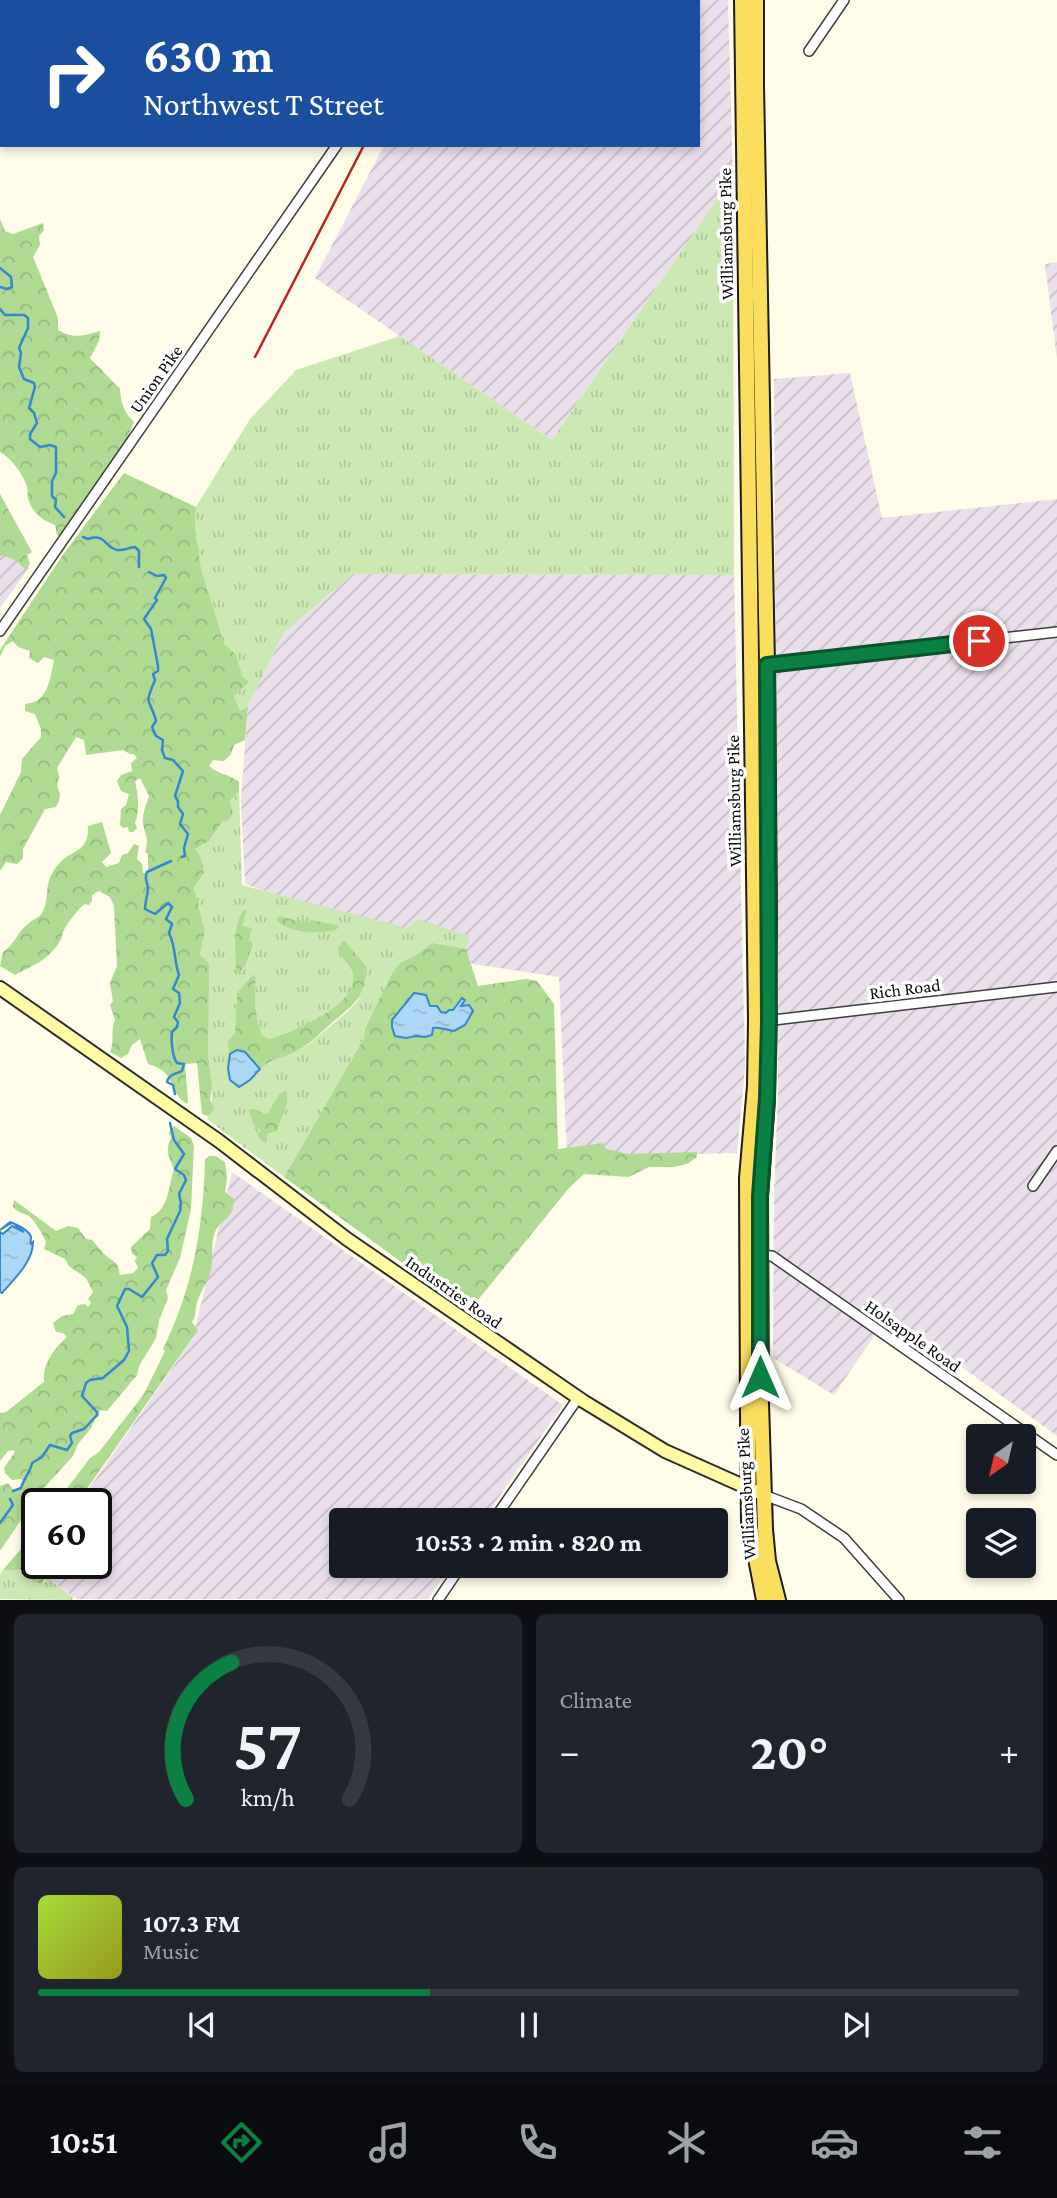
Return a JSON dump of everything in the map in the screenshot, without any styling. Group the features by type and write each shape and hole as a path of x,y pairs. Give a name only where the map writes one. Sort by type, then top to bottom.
{"main road":[{"name":"Williamsburg Pike","path":"742,0 751,666 767,1098 754,1255 749,1522 764,1600"},
{"name":"Williamsburg Pike","path":"756,0 767,665 763,1021"},
{"name":"Williamsburg Pike","path":"754,1255 767,1550 778,1600"}],"street":[{"path":"810,51 844,0"},
{"name":"Union Pike","path":"0,631 336,147"},
{"path":"751,666 1057,632"},
{"name":"Rich Road","path":"763,1021 1057,987"},
{"name":"Industries Road","path":"0,988 219,1141 339,1233 578,1398 665,1451 801,1509 844,1538 899,1600"},
{"path":"1033,1186 1057,1152"},
{"name":"Holsapple Road","path":"754,1255 772,1256 1057,1455"},
{"path":"502,1508 578,1398"},
{"path":"438,1600 453,1578"}],"shaded area":[{"path":"700,0 728,0 733,176 552,440 315,278 383,147 700,147"},
{"path":"1057,262 1057,359 1045,264"},
{"path":"850,373 882,518 1057,499 1057,1436 889,1314 834,1395 773,1358 774,1194 778,1094 774,379"},
{"path":"0,517 29,568 0,608"},
{"path":"353,574 734,575 745,1067 737,1153 567,1157 559,977 474,964 245,884 241,799 248,706 284,633"},
{"path":"232,1172 563,1405 491,1508 329,1508 329,1578 443,1578 428,1599 77,1599 48,1579 112,1579 112,1488 89,1488 193,1338"}],"green space":[{"path":"733,176 734,575 353,574 284,633 248,706 240,711 234,696 248,682 243,677 236,655 224,643 200,569 195,528 196,507 250,419 296,370 400,336 552,440"},
{"path":"0,219 5,231 13,234 43,223 44,230 39,236 40,245 33,257 58,318 58,330 78,336 100,331 99,341 90,358 120,389 124,407 134,422 124,446 59,536 55,525 32,508 23,477 13,463 0,452"},
{"path":"124,473 196,507 195,528 201,569 224,643 236,655 243,677 249,682 234,696 240,711 248,706 245,740 234,745 231,754 224,761 213,760 209,766 239,782 239,791 230,801 233,813 229,820 222,822 209,841 195,849 201,858 204,873 194,888 205,931 200,955 209,963 208,1053 212,1087 210,1100 214,1107 208,1116 202,1114 197,1063 185,1064 187,1104 177,1094 169,1077 148,1064 140,1039 132,1045 128,1054 121,1058 110,1052 115,1020 110,1005 113,1001 110,983 117,966 114,906 110,897 99,891 92,895 92,901 77,912 63,931 56,947 40,961 15,975 0,966 3,952 25,926 42,913 52,873 62,860 86,842 88,826 102,822 111,853 102,862 106,867 119,863 122,855 128,853 134,844 139,846 137,859 142,864 143,873 148,873 148,854 145,852 147,840 143,820 149,796 140,778 135,781 137,828 129,832 128,827 123,828 120,825 121,809 126,805 129,794 121,791 117,781 121,775 132,771 131,763 137,758 123,750 86,755 84,740 76,737 57,768 60,794 56,807 45,809 23,849 23,858 17,864 6,862 0,871 0,815 21,772 22,759 41,737 35,714 25,711 25,704 39,699 47,689 54,660 44,657 38,663 29,658 30,651 18,647 13,641 5,646 0,657 0,650 62,556"},
{"path":"0,494 32,552 27,555 30,564 25,569 15,560 2,555 0,557"},
{"path":"239,791 242,885 407,928 417,919 470,936 466,949 432,943 400,963 365,1027 364,1038 284,1177 207,1119 212,1104 207,1029 209,964 200,955 205,931 194,888 204,873 195,849 209,841 222,821 233,813 230,801","holes":["349,964 366,975 357,1002 347,1012 309,1044 264,1064 250,1080 228,1068 230,1054 227,1042 235,1034 237,993 253,974 256,977 258,1021 262,1035 269,1039 303,1026 340,1003 353,986","279,1094 286,1105 278,1131 266,1134 267,1142 261,1141 257,1135 260,1130 251,1119 249,1110 267,1114"]},
{"path":"244,910 247,910 242,926 252,928 249,940 253,944 245,966 239,973 236,972 236,940 238,923"},
{"path":"279,916 302,922 312,920 339,926 336,930 304,932 282,925 276,920"},
{"path":"344,940 366,966 362,992 354,1004 306,1045 260,1069 245,1052 237,1050 230,1054 227,1042 235,1033 237,993 253,974 256,977 258,1021 262,1035 269,1039 307,1024 345,998 353,976 338,948"},
{"path":"432,943 466,949 478,986 526,979 537,981 554,1004 558,1149 603,1143 606,1149 628,1154 697,1152 697,1157 687,1164 649,1167 629,1177 584,1174 569,1188 469,1311 284,1177 364,1038 365,1028 393,972 400,963","holes":["414,993 426,995 430,1006 446,1014 464,1000 461,1005 473,1011 465,1025 460,1028 433,1028 425,1037 416,1035 403,1038 393,1027 397,1014"]},
{"path":"286,1091 287,1101 278,1131 267,1134 265,1143 257,1135 260,1130 251,1119 249,1110 267,1114 279,1094"},
{"path":"174,1126 191,1138 194,1146 191,1209 180,1258 166,1290 168,1298 159,1320 156,1338 139,1366 137,1375 107,1411 100,1410 73,1456 44,1488 21,1488 23,1481 12,1480 4,1468 15,1452 8,1451 0,1461 0,1413 6,1412 44,1382 50,1357 67,1337 56,1332 53,1323 62,1316 73,1314 78,1305 85,1304 88,1307 91,1303 88,1299 93,1292 86,1278 69,1266 65,1259 44,1249 46,1242 39,1228 29,1216 13,1207 14,1200 56,1231 68,1226 78,1228 86,1239 92,1240 117,1264 120,1275 133,1273 138,1268 135,1261 137,1257 132,1254 131,1247 150,1229 151,1217 162,1208 174,1169 168,1154 171,1138 169,1132"},
{"path":"209,1156 215,1156 225,1162 225,1192 234,1199 232,1212 218,1227 214,1236 211,1270 192,1322 198,1330 87,1488 67,1488 144,1394 165,1351 163,1349 189,1280 199,1234 205,1160"},
{"path":"8,1483 14,1491 21,1488 21,1520 0,1551 0,1486"},
{"path":"21,1549 21,1570 3,1570"},
{"path":"3,1570 21,1571 21,1579 33,1579 39,1584 48,1579 73,1597 72,1600 0,1599 0,1574"},
{"path":"32,1579 45,1579 41,1584"}],"water":[{"path":"414,993 426,995 430,1006 437,1006 441,1012 453,1010 462,998 465,1000 461,1006 469,1005 473,1011 465,1025 454,1031 433,1028 432,1035 425,1037 395,1036 392,1020"},
{"path":"237,1050 245,1052 260,1069 239,1087 230,1080 228,1068 230,1054"},
{"path":"13,1223 30,1234 32,1249 22,1270 2,1293 0,1232 3,1234 12,1226 24,1232"}],"waterway":[{"path":"0,268 11,277 12,287 0,287"},
{"path":"0,309 5,315 24,315 28,318 28,328 19,348 19,367 24,379 34,383 35,387 29,408 37,423 30,439 40,447 56,447 56,473 52,481 52,496 56,500 55,507 64,517"},
{"path":"83,537 102,539 118,550 135,547 139,551 139,567"},
{"path":"149,572 157,576 164,575 166,578 155,598 157,600 144,619 151,629 158,666 158,671 153,674 155,680 148,699 156,721 152,727 156,736 163,740 165,758 173,760 183,771 175,796 183,814 180,824 188,834 185,856 182,857"},
{"path":"171,861 147,872 145,909 155,914 168,903 172,907 166,919 172,924 169,933 179,975 173,989 179,993 180,1003 174,1017 178,1022 172,1032 172,1043 177,1063 184,1064 182,1071 171,1076 167,1082 173,1085 175,1094"},
{"path":"13,1491 21,1488 32,1463 42,1457 50,1445 67,1450 72,1443 72,1433 84,1429 97,1415 82,1396 86,1383 103,1378 124,1360 129,1351 127,1327 117,1306 125,1289 142,1297 158,1277 152,1263 157,1255 165,1255 168,1251 167,1239 180,1211 179,1194 186,1180 184,1175 175,1169 184,1154 174,1140 170,1123"},
{"path":"0,1523 13,1505 10,1499"}],"railway":[{"path":"255,357 363,147"}],"route":[{"path":"760,1377 760,1196 769,1021 767,665 979,641"}]}
